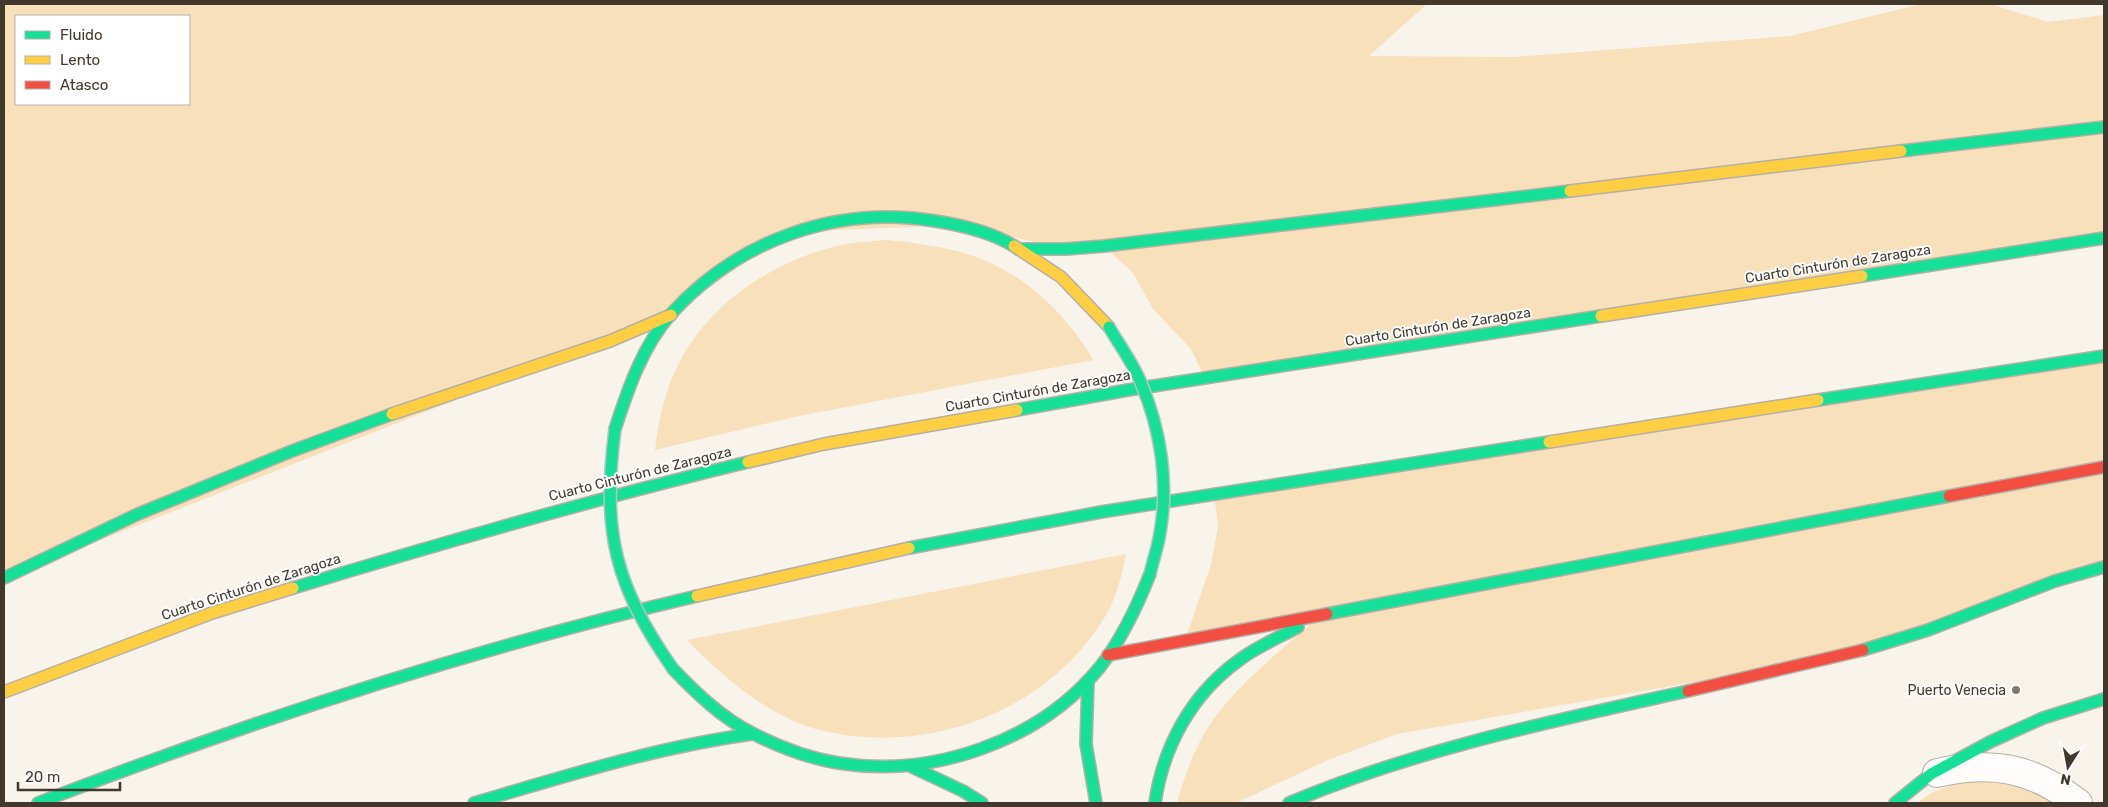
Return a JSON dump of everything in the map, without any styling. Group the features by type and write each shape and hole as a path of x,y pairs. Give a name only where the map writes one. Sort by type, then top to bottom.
{"main road":[{"path":"1018,249 1066,249 1104,246 2104,127"},
{"path":"872,215 916,216 959,224 988,234 1018,249 1052,270 1082,297 1109,328 1135,372 1148,404 1159,446 1163,488 1160,532 1150,574 1140,603 1126,630 1088,681 1050,714 1007,740 961,758 912,766 870,767 830,762 790,751 752,734 696,694 673,669 651,639 633,607 620,573 612,538 608,501 609,464 615,429 628,388 646,350 671,315 711,275 748,251 787,232 829,220 872,215"},
{"name":"Cuarto Cinturón de Zaragoza","path":"4,692 212,613 443,542 652,485 824,444 1128,390 2104,238"},
{"path":"4,578 138,514 292,451 436,397 610,341 671,315"},
{"path":"38,803 260,720 464,656 670,601 888,552 1069,518 1287,482 2104,356"},
{"path":"1108,656 2104,467"},
{"path":"1289,803 1369,771 1425,753 1499,734 1880,646 1928,630 2054,580 2104,567"},
{"path":"1154,803 1169,746 1195,702 1214,681 1237,662 1260,647 1320,615"},
{"path":"1088,681 1086,744 1096,803"},
{"path":"1895,803 1931,774 1990,742 2043,718 2104,699"},
{"path":"474,803 666,748 720,737 752,734"},
{"path":"912,766 963,791 982,803"}],"street":[{"path":"1931,774 1960,767 2002,767 2043,780 2060,789 2078,803"}],"shaded area":[{"path":"4,4 1427,4 1369,56 1514,57 1790,36 1921,4 1990,4 2048,22 2104,15 2104,238 1205,378 1191,349 1153,309 1133,273 1104,246 1066,249 959,225 787,232 671,315 4,578"},
{"path":"888,240 957,251 987,261 1005,271 1040,295 1055,310 1082,342 1093,360 794,417 655,450 663,407 669,385 678,365 708,321 727,302 748,286 795,260 846,244"},
{"path":"2104,356 2104,567 1825,659 1397,734 1328,760 1236,803 1177,803 1195,752 1205,732 1221,709 1247,681 1320,616 1185,640 1211,565 1218,527 1214,494"},
{"path":"1126,554 1119,585 1106,615 1082,648 1053,677 1020,700 984,718 945,730 905,737 864,737 824,731 804,725 767,707 750,695 717,669 687,640"},
{"path":"1973,777 2009,780 2064,803 1917,803 1931,793"}],"traffic: fast":[{"path":"1901,151 2104,127"},
{"path":"1018,249 1066,249 1104,246 1570,191"},
{"path":"615,429 637,368 661,326 698,288 727,266 758,248 791,234 826,224 861,218 898,217 935,221 965,227 986,233 1014,246"},
{"path":"1862,276 2104,238"},
{"path":"1017,410 1128,390 1601,316"},
{"path":"1109,327 1138,376 1154,419 1158,438 1163,476 1163,514 1150,574"},
{"path":"1818,400 2104,356"},
{"path":"4,578 138,514 292,451 392,414"},
{"path":"615,429 610,498 612,528 617,556 625,583 637,610 673,669"},
{"path":"909,548 1101,512 1549,442"},
{"path":"293,588 520,522 748,462"},
{"path":"1327,614 1949,496"},
{"path":"1863,650 1928,630 2055,581 2104,567"},
{"path":"673,669 700,696 730,720 762,738 805,755 838,763 874,766 910,765 946,759 981,749 1015,734 1047,716 1075,693 1100,667 1122,634 1150,574"},
{"path":"38,803 200,743 364,688 529,639 697,596"},
{"path":"1155,803 1159,782 1172,742 1193,706 1221,675 1245,656 1298,627"},
{"path":"1088,681 1086,744 1096,803"},
{"path":"1289,803 1337,784 1436,752 1536,725 1688,691"},
{"path":"1895,803 1931,774 1990,742 2043,718 2104,699"},
{"path":"474,803 647,754 752,734"},
{"path":"912,767 963,791 982,803"}],"traffic: slow":[{"path":"1570,191 1901,151"},
{"path":"1014,246 1061,277 1109,327"},
{"path":"1601,316 1862,276"},
{"path":"392,414 610,341 671,315"},
{"path":"1549,442 1818,400"},
{"path":"748,462 824,444 1017,410"},
{"path":"697,596 909,548"},
{"path":"4,692 212,613 293,588"}],"traffic: jam":[{"path":"1949,496 2104,467"},
{"path":"1108,655 1327,614"},
{"path":"1688,691 1863,650"}],"place":[{"name":"Puerto Venecia","path":"2016,690"}]}
